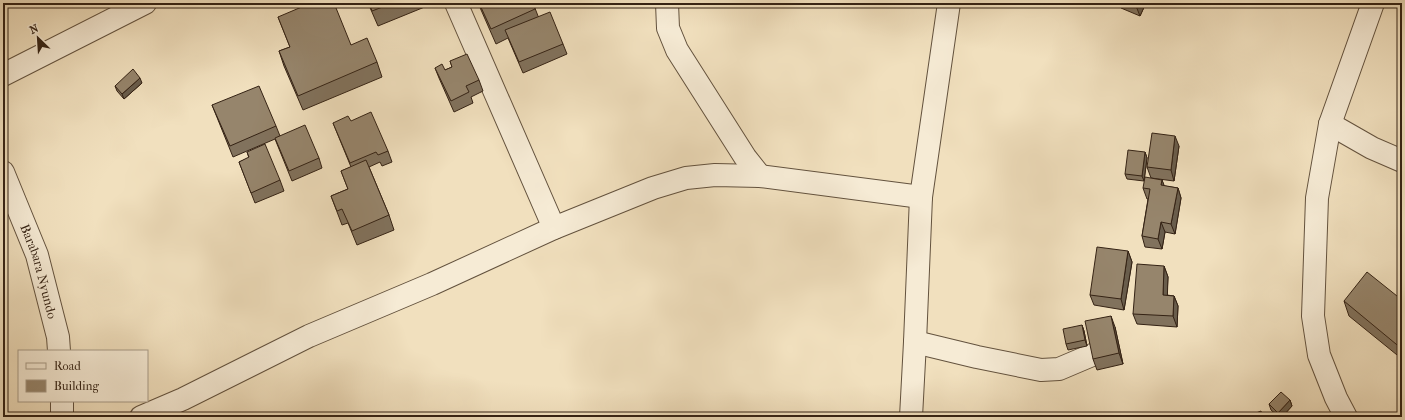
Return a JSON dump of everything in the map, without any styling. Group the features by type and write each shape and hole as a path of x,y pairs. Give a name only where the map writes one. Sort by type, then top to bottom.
{"street":[{"path":"3,74 145,3"},
{"path":"456,3 554,228"},
{"path":"667,3 668,28 677,50 745,157 760,176"},
{"path":"911,417 921,197 949,3"},
{"path":"1346,417 1336,398 1319,355 1313,316 1317,198 1330,124 1373,3"},
{"path":"1330,124 1372,148 1402,161"},
{"name":"Barabara Nyundo","path":"3,172 37,255 58,337 59,350"},
{"path":"141,417 309,336 432,284 554,228 653,188 686,178 716,175 760,176 921,197"},
{"path":"915,342 977,357 1042,370 1059,368 1092,355"},
{"path":"1327,374 1328,417"},
{"path":"62,402 62,417"}],"building":[{"path":"311,3 334,3 351,45 367,38 377,62 298,96 279,51 290,47 278,17"},
{"path":"369,3 393,3 372,11"},
{"path":"479,3 533,3 535,9 491,29"},
{"path":"1130,3 1138,3 1136,6"},
{"path":"550,12 563,44 519,62 505,30"},
{"path":"467,54 479,80 466,86 469,92 451,101 435,68 442,64 445,70 452,67 450,61"},
{"path":"133,69 140,78 122,94 115,86"},
{"path":"259,86 276,126 230,146 212,105"},
{"path":"371,112 388,151 378,155 376,152 350,163 333,123 348,116 351,121"},
{"path":"305,125 319,158 289,171 275,138"},
{"path":"1152,133 1175,136 1171,170 1147,167"},
{"path":"265,144 280,180 251,193 239,162 249,157 247,152"},
{"path":"1128,150 1145,152 1142,176 1125,174"},
{"path":"366,160 389,215 352,231 342,209 337,211 331,196 348,189 341,171"},
{"path":"1145,177 1162,180 1161,185 1178,188 1171,224 1161,222 1158,239 1142,236 1150,189 1143,188"},
{"path":"1097,247 1128,251 1121,299 1090,295"},
{"path":"1137,264 1164,266 1163,295 1174,296 1173,316 1133,314"},
{"path":"1367,272 1402,300 1402,349 1344,301"},
{"path":"1111,316 1119,353 1093,359 1085,321"},
{"path":"1082,325 1085,340 1066,344 1063,329"},
{"path":"1281,392 1290,400 1278,413 1269,404"},
{"path":"1261,411 1263,417 1246,417"},
{"path":"1227,413 1228,417 1217,417"}]}
